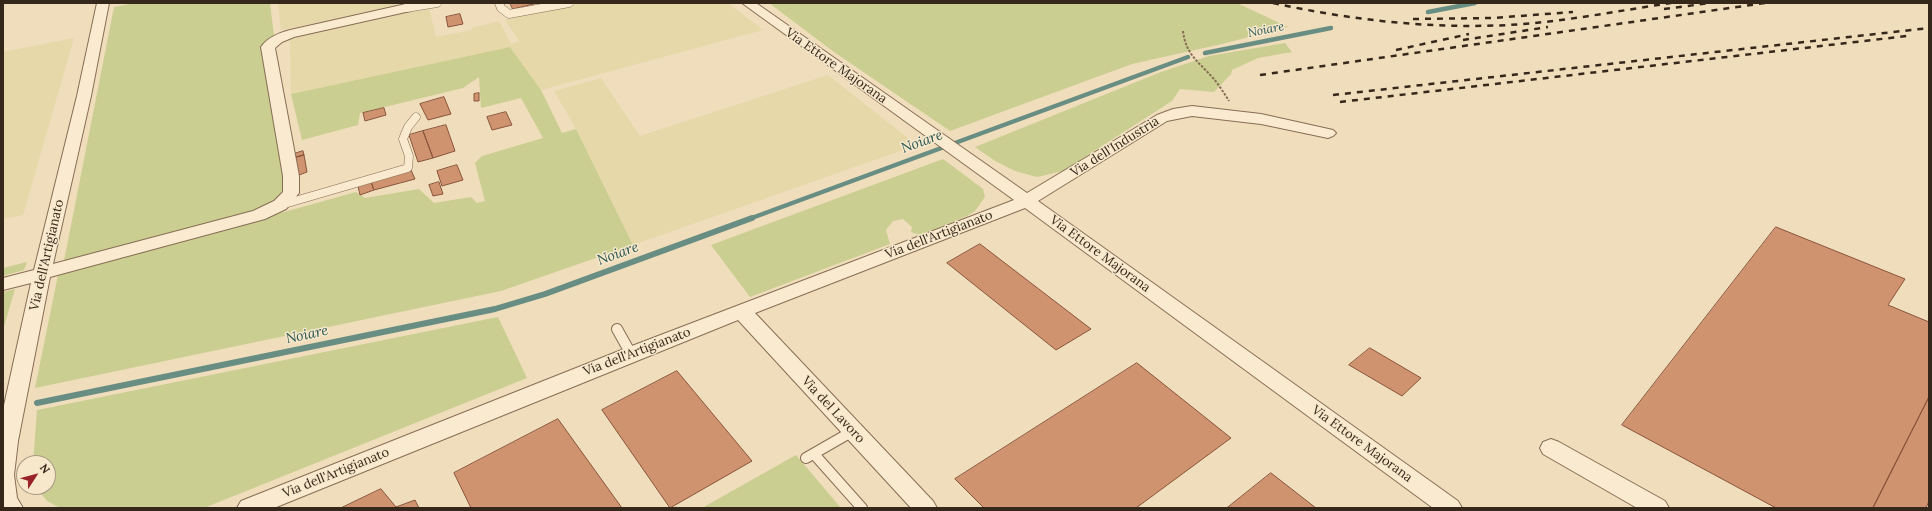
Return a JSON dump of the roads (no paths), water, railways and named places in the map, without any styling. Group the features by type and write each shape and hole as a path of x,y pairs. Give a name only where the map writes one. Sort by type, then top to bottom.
{"street":[{"name":"Via dell'Artigianato","path":"11,508 6,498 4,475 7,441 42,273 82,103 102,3"},
{"name":"Via Ettore Majorana","path":"748,3 1027,201 1450,508"},
{"path":"3,284 259,215 280,205 291,193 291,176 268,47 277,39 290,34 411,6"},
{"name":"Via dell'Industria","path":"1027,201 1162,118 1173,114 1192,111 1261,119 1328,133"},
{"name":"Via dell'Artigianato","path":"249,508 631,354 1027,201"},
{"name":"Via del Lavoro","path":"742,312 925,508"},
{"path":"1552,448 1657,508"}],"lane":[{"path":"411,6 437,3"},
{"path":"499,3 501,8 509,14 569,3"},
{"path":"280,205 408,168 409,156 403,138 408,127 416,117"},
{"path":"617,329 631,354"},
{"path":"853,431 810,456 862,508"}],"waterway":[{"name":"Noiare","path":"1428,12 1475,3"},
{"name":"Noiare","path":"1205,53 1331,28"},
{"name":"Noiare","path":"749,219 1188,57"},
{"name":"Noiare","path":"37,403 495,309 545,294 752,218"}],"railway":[{"path":"1273,3 1332,14 1390,22 1449,26 1529,24 1671,3"},
{"path":"1664,9 1710,3"},
{"path":"1260,75 1765,3"},
{"path":"1413,19 1493,18 1573,12"},
{"path":"1463,40 1548,27"},
{"path":"1333,95 1929,28"},
{"path":"1396,50 1469,34"},
{"path":"1340,102 1907,36"}]}
